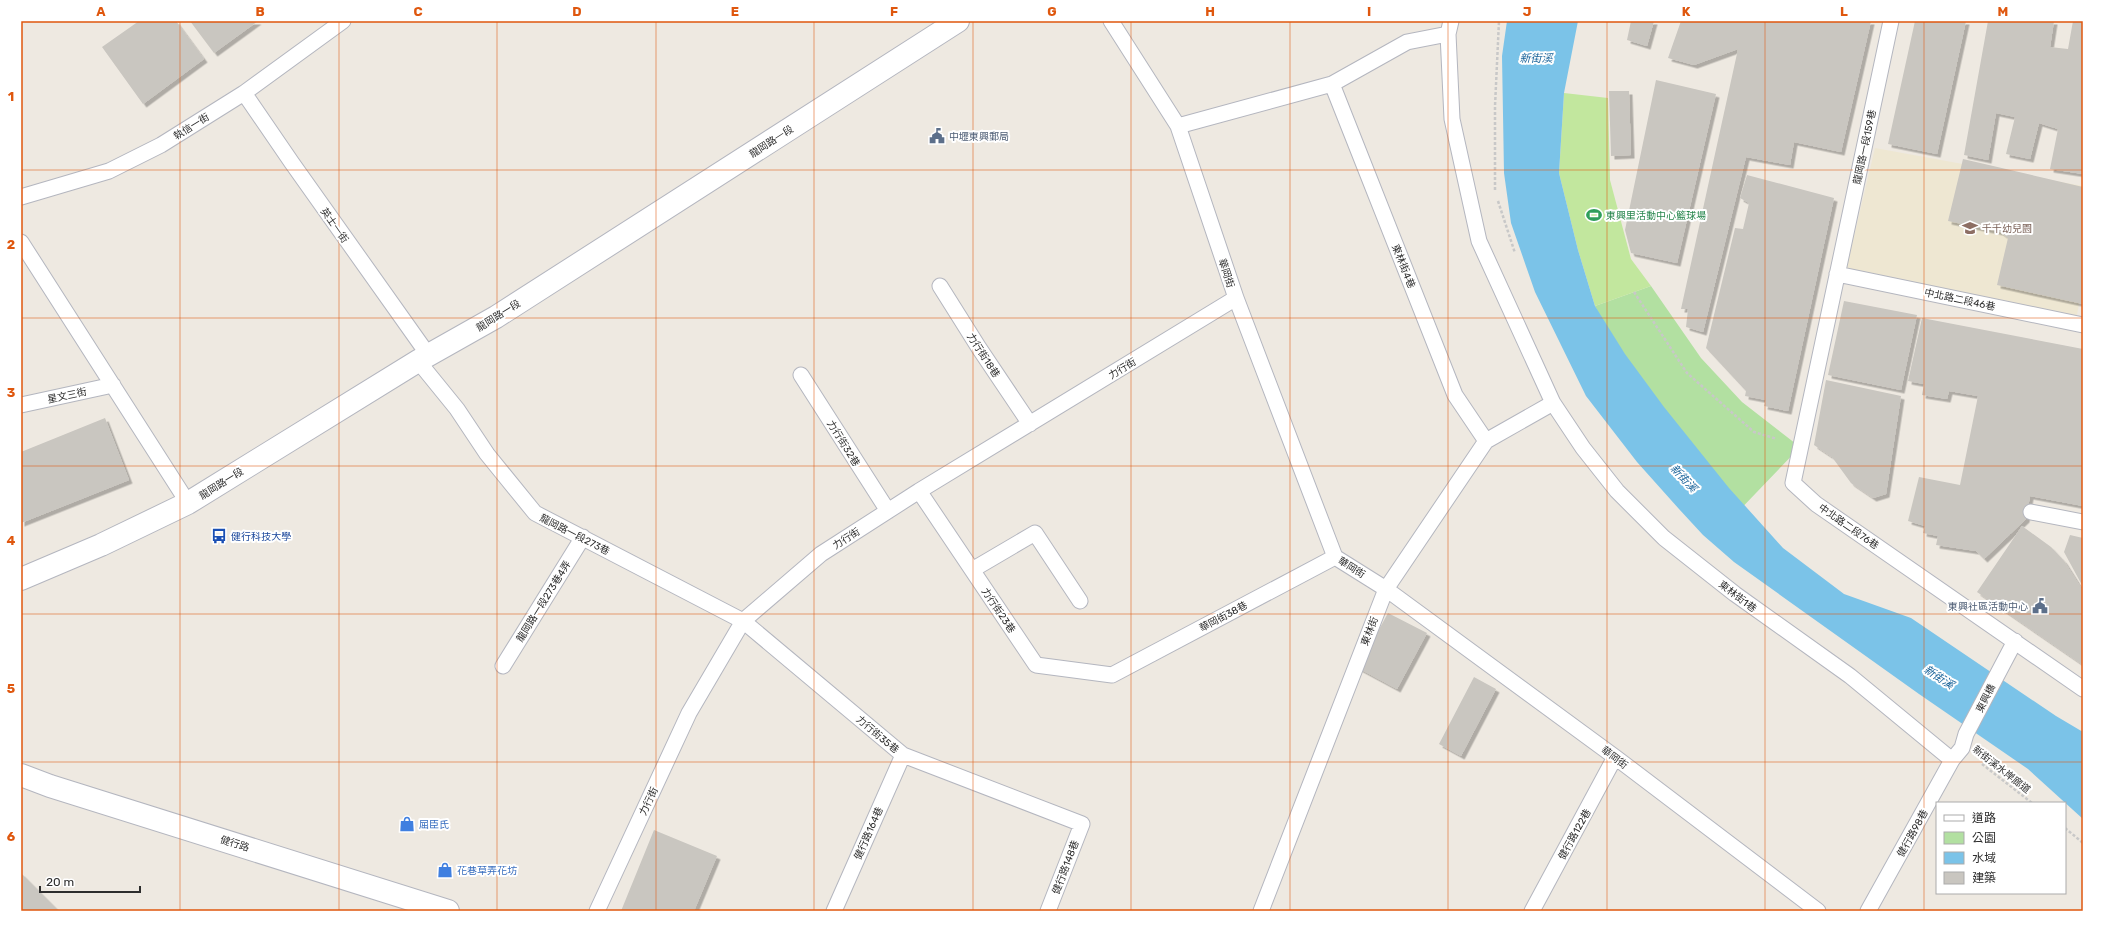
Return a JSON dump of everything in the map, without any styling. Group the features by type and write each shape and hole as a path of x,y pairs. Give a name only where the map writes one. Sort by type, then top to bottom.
{"street":[{"name":"龍岡路一段","path":"21,579 102,545 188,503 423,359 496,317 958,21"},
{"name":"健行路","path":"21,775 57,789 421,906 448,911"}],"lane":[{"name":"執信一街","path":"21,197 109,171 161,145 244,93 343,21"},
{"name":"華岡街","path":"1111,21 1178,126 1236,298 1335,557 1386,588 1615,757 1818,911"},
{"name":"龍岡路一段159巷","path":"1837,274 1891,21"},
{"path":"1178,126 1332,84 1407,42 1449,28"},
{"name":"東林街1巷","path":"1449,28 1452,119 1479,241 1553,403 1583,448 1617,491 1664,538 1735,594 1850,676 1952,760"},
{"name":"東林街4巷","path":"1332,84 1455,395 1486,441"},
{"name":"英士一街","path":"244,93 423,359"},
{"path":"21,242 188,503"},
{"name":"中北路二段46巷","path":"1837,274 2083,325"},
{"name":"中北路二段76巷","path":"1837,274 1793,483 1810,499 2083,689"},
{"name":"力行街18巷","path":"940,286 979,348 1030,424"},
{"name":"力行街","path":"597,911 689,713 744,621 821,554 920,491 1236,298"},
{"name":"龍岡路一段273巷","path":"423,359 487,454 535,513 744,621"},
{"name":"力行街32巷","path":"801,375 888,511"},
{"name":"星文三街","path":"21,405 113,385"},
{"name":"東林街","path":"1261,911 1386,588 1486,441 1553,403"},
{"name":"力行街23巷","path":"920,491 1036,665 1112,675"},
{"path":"2031,512 2083,522"},
{"path":"972,570 1035,533 1080,601"},
{"name":"龍岡路一段273巷4弄","path":"503,666 583,537"},
{"name":"華岡街38巷","path":"1112,675 1335,557"},
{"name":"力行街35巷","path":"744,621 903,755 1082,824"},
{"name":"東興橋","path":"1966,734 2015,641"},
{"name":"健行路98巷","path":"1868,911 1952,760 1962,748 1966,734"},
{"name":"健行路164巷","path":"834,911 903,755"},
{"name":"健行路122巷","path":"1532,911 1615,757"},
{"name":"健行路148巷","path":"1048,911 1082,824"}],"path":[{"path":"1495,193 1499,21"},
{"path":"1498,200 1516,257"},
{"path":"1634,292 1687,373 1754,432 1800,447"},
{"name":"新街溪水岸廊道","path":"1962,748 2031,802"},
{"path":"2066,829 2083,842"}],"shaded area":[{"name":"千千幼兒園","path":"1875,148 2083,186 2083,283 2076,320 1846,270"}],"green space":[{"name":"東興里活動中心籃球場","path":"1564,93 1608,98 1610,180 1631,259 1651,286 1595,306 1578,250 1559,173"},
{"path":"1651,286 1701,358 1742,402 1800,447 1732,518 1666,452 1595,306"}],"water":[{"name":"新街溪","path":"1507,21 1578,21 1564,93 1559,173 1578,250 1595,306 1625,354 1664,407 1729,488 1783,548 1844,594 1911,618 2056,716 2083,732 2083,819 2028,769 1919,694 1734,562 1703,535 1637,462 1586,396 1535,292 1511,223 1504,173 1502,56"}],"building":[{"path":"139,21 176,21 204,59 143,104 102,47"},
{"path":"190,21 258,21 214,53"},
{"path":"1631,21 1654,21 1647,46 1627,40"},
{"path":"1681,21 1871,21 1841,152 1794,142 1790,165 1746,157 1703,332 1686,327 1688,309 1681,309 1738,49 1694,65 1668,58"},
{"path":"1915,21 1966,21 1937,154 1888,144"},
{"path":"1988,21 2054,21 2050,47 2068,49 2073,21 2083,21 2083,174 2050,169 2058,129 2039,123 2030,159 2006,154 2015,117 1996,113 1988,160 1964,155"},
{"path":"1656,80 1716,94 1677,263 1631,253 1625,230"},
{"path":"1609,91 1629,91 1631,155 1611,156"},
{"path":"1963,159 2083,187 2083,304 1997,285 2008,238 2000,232 1948,221"},
{"path":"1747,175 1834,198 1788,411 1764,406 1766,400 1745,396 1746,391 1706,348 1735,228 1743,229 1749,203 1740,198"},
{"path":"1844,301 1917,315 1901,390 1828,375"},
{"path":"1922,318 2083,349 2083,506 2030,496 2026,519 1984,559 1976,551 1936,545 1938,536 1923,533 1925,526 1908,521 1919,477 1960,485 1978,396 1949,391 1947,399 1922,395 1924,384 1908,381"},
{"path":"1826,380 1901,396 1886,494 1873,498 1851,483 1832,457 1814,445"},
{"path":"105,418 129,480 21,523 21,452"},
{"name":"東興社區活動中心","path":"2022,526 2051,547 2064,561 2083,591 2083,665 1977,592"},
{"path":"2070,535 2083,538 2083,587 2064,552"},
{"path":"1388,613 1427,633 1397,689 1358,668"},
{"path":"1474,677 1496,689 1461,756 1439,744"},
{"path":"654,830 717,856 694,911 621,911"},
{"path":"21,873 59,911 21,911"}],"place":[{"name":"中壢東興郵局","path":"937,136"},
{"name":"東興里活動中心籃球場","path":"1594,215"},
{"name":"千千幼兒園","path":"1970,228"},
{"name":"健行科技大學","path":"219,536"},
{"name":"東興社區活動中心","path":"2040,606"},
{"name":"屈臣氏","path":"407,824"},
{"name":"花巷草弄花坊","path":"445,870"}]}
